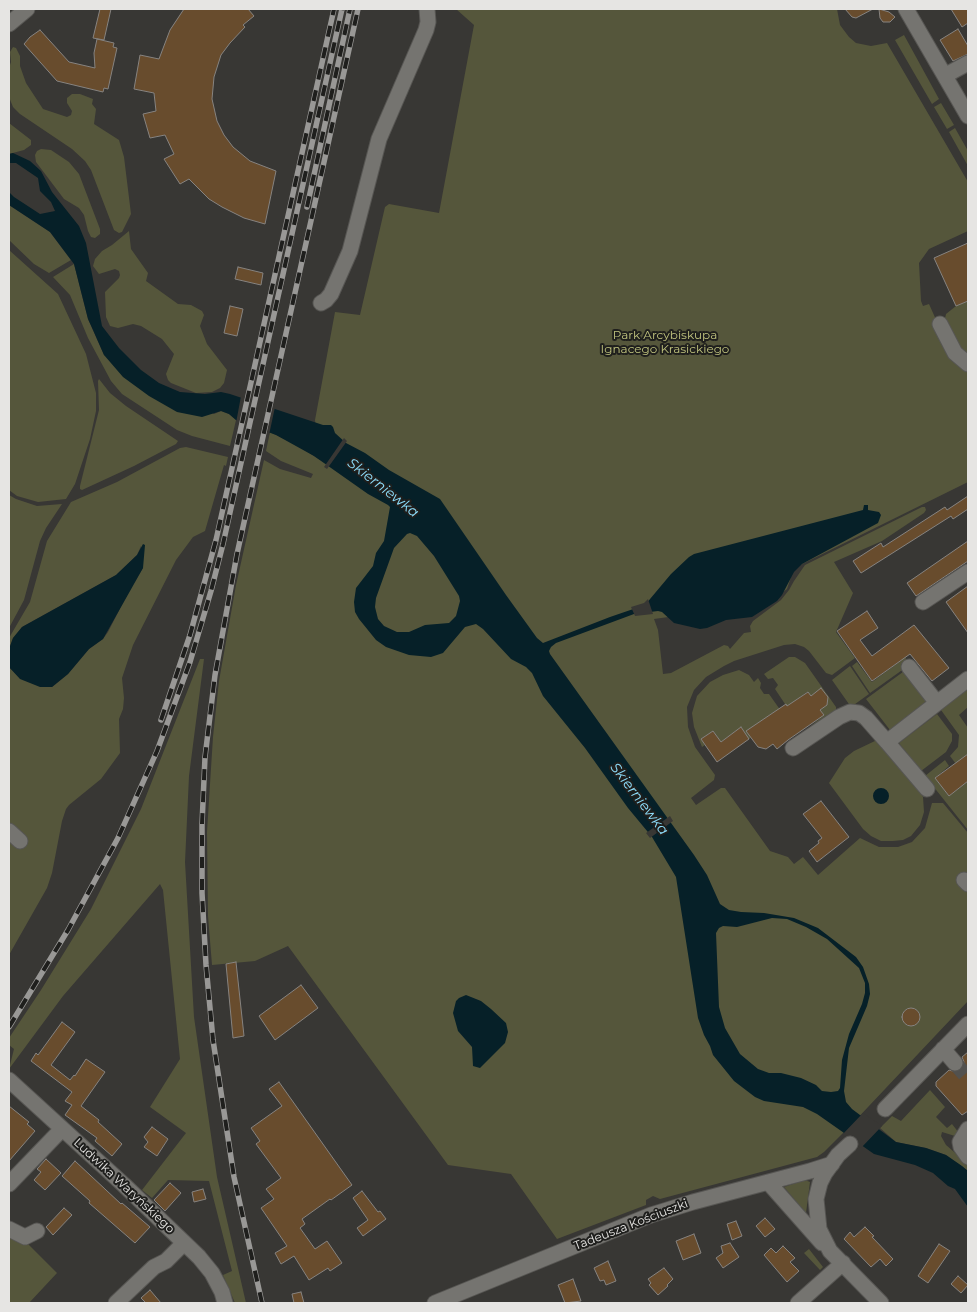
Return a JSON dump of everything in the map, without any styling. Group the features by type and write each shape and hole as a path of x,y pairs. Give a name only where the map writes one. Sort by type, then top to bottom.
{"street":[{"path":"10,20 27,9"},
{"path":"321,303 331,294 350,251 379,139 426,30 428,22 427,9"},
{"path":"906,9 946,75 968,116"},
{"path":"946,75 968,63"},
{"path":"940,324 955,353 968,364"},
{"path":"923,602 968,572"},
{"path":"909,666 937,703"},
{"path":"887,742 968,678"},
{"path":"793,748 839,717 850,712 859,713 866,718 927,789"},
{"path":"885,1108 968,1024"},
{"path":"943,1050 955,1064"},
{"name":"Ludwika Waryńskiego","path":"9,1080 124,1185 199,1257 212,1273 226,1303"},
{"path":"9,1184 62,1129"},
{"path":"968,1129 960,1142 968,1157"},
{"path":"830,1251 819,1229 816,1199 820,1183 832,1164 850,1144"},
{"name":"Tadeusza Kościuszki","path":"435,1303 651,1215 693,1202 817,1170 832,1164"},
{"path":"768,1182 813,1234 881,1303"},
{"path":"9,1229 25,1237 37,1230"},
{"path":"116,1303 154,1267 166,1261 184,1243"},
{"path":"798,1303 843,1263"}],"green space":[{"name":"Park Arcybiskupa Ignacego Krasickiego","path":"456,9 837,9 840,25 856,43 871,46 887,43 968,182 968,231 929,249 919,263 921,301 923,306 929,304 951,353 968,369 968,482 794,568 787,589 769,603 654,619 658,630 663,674 671,673 724,645 730,649 744,633 751,632 750,626 753,621 781,600 805,565 925,507 924,513 882,541 834,562 853,593 836,632 855,658 832,675 826,673 804,647 795,644 784,645 724,666 706,677 694,690 687,707 688,727 695,747 715,775 714,780 691,798 696,805 721,788 725,788 770,851 788,857 794,864 803,857 818,875 860,838 879,847 898,847 912,842 925,828 932,803 943,803 968,833 968,872 960,881 968,891 968,1001 852,1124 817,1157 660,1199 653,1196 646,1200 646,1205 557,1239 511,1174 448,1165 288,946 255,961 212,965 208,916 207,832 210,784 219,681 236,585 264,460 280,469 311,478 313,474 281,461 266,451 270,432 297,445 320,460 315,420 335,312 360,315 385,207 389,204 439,213 474,25"},
{"path":"904,35 939,99 932,104 895,40"},
{"path":"13,47 16,48 20,56 20,66 26,83 43,109 67,117 71,115 72,111 67,103 67,98 72,94 80,94 93,99 92,104 96,109 94,124 119,140 124,157 131,214 122,232 119,233 114,230 91,170 85,161 72,149 20,114 13,107 9,97 9,68 11,62 10,52"},
{"path":"941,103 954,125 947,129 934,107"},
{"path":"9,123 31,140 31,145 24,150 9,154"},
{"path":"955,128 968,151 968,166 949,132"},
{"path":"41,149 51,150 69,162 79,174 100,229 100,234 95,238 91,237 84,215 79,208 64,199 36,162 35,155"},
{"path":"9,205 50,232 71,260 49,273 34,264 9,240"},
{"path":"129,231 131,249 148,273 146,281 178,304 191,305 202,311 204,315 200,326 207,344 227,370 224,383 220,388 212,392 196,393 171,383 166,374 174,354 162,339 141,326 133,324 118,328 110,326 106,317 105,292 119,278 119,271 115,269 99,274 93,266 95,259 102,251"},
{"path":"9,250 58,294 86,354 96,393 96,411 90,439 75,484 66,499 38,502 17,496 9,490"},
{"path":"74,264 88,319 104,355 214,414 221,411 229,414 236,420 230,446 177,430 122,394 111,381 88,338 70,295 53,277"},
{"path":"968,301 968,360 944,323 946,314 956,306"},
{"path":"99,379 110,393 126,406 178,441 176,444 134,466 82,490 80,486 99,410"},
{"path":"186,447 228,457 205,531 193,537 176,560 133,645 122,678 124,698 123,709 119,719 120,753 101,779 66,809 47,888 9,955 9,667 20,678 52,687 68,674 89,649 103,639 108,632 143,568 141,546 137,555 116,575 22,627 13,638 9,649 9,638 30,602 47,541 71,502 117,482 180,448"},
{"path":"9,495 37,506 62,504 40,541 24,600 9,628"},
{"path":"789,657 795,657 805,663 836,707 836,712 808,733 806,730 824,715 820,710 827,705 828,701 825,697 827,695 821,688 812,697 807,692 787,707 775,689 778,685 773,678 768,679 764,674"},
{"path":"906,657 905,668 870,693 852,666 857,662 872,682"},
{"path":"200,659 204,659 189,776 185,862 194,1017 217,1177 246,1303 235,1303 223,1275 232,1271 209,1181 168,1180 152,1198 142,1190 186,1133 150,1107 180,1059 163,890 160,884 63,996 9,1069 14,1049 9,1045 9,1038 91,909 141,809"},
{"path":"850,666 869,694 851,707 832,680"},
{"path":"907,669 928,700 890,730 866,699"},
{"path":"739,670 749,675 754,682 758,678 761,683 760,688 764,694 769,694 781,711 771,714 759,723 756,734 749,739 741,727 721,742 713,731 701,739 705,745 702,747 694,727 692,713 697,696 710,682"},
{"path":"968,689 968,707 959,715 968,728 968,754 956,764 950,756 958,747 959,735 941,710"},
{"path":"937,714 952,734 952,741 946,752 921,771 899,743"},
{"path":"877,740 920,790 923,797 924,812 920,825 911,836 903,840 881,841 871,836 863,829 829,783 845,758 854,751"},
{"path":"945,760 949,766 935,778 949,796 968,781 968,830 925,776"},
{"path":"930,1090 945,1107 936,1117 947,1128 952,1124 959,1133 955,1136 942,1132 941,1136 946,1145 968,1164 968,1171 946,1155 926,1148 896,1142 880,1128 892,1116 901,1121"},
{"path":"805,1180 810,1182 806,1213 784,1187"},
{"path":"9,1234 25,1241 57,1273 29,1303 9,1303"},
{"path":"809,1249 823,1267 820,1270 804,1253"}],"water":[{"name":"Skierniewka","path":"13,153 30,161 41,171 52,192 79,226 86,243 102,326 119,348 141,370 159,383 180,392 205,394 221,392 323,425 331,425 335,433 346,443 440,499 506,595 537,638 543,643 645,605 671,574 694,554 863,510 864,505 868,505 868,510 879,512 881,515 878,523 802,564 794,572 777,601 752,617 726,620 700,629 674,623 662,612 658,611 634,614 556,643 549,651 694,855 707,875 720,904 729,910 794,918 818,928 856,957 863,967 869,984 870,994 867,1006 849,1048 844,1091 846,1102 852,1109 896,1142 926,1148 946,1155 968,1171 968,1207 955,1189 948,1186 933,1173 915,1165 874,1154 817,1114 803,1107 764,1101 755,1097 734,1081 713,1055 698,1018 676,877 652,837 543,696 532,673 526,667 511,659 476,624 465,627 443,653 431,657 409,655 386,647 376,640 359,619 355,612 354,602 356,588 373,566 376,553 384,541 390,507 314,456 276,435 236,420 229,414 221,411 202,417 177,412 149,396 123,377 104,355 88,319 74,264 50,232 9,205 9,192 40,214 55,211 51,202 40,191 38,178 16,163 9,163 9,154","holes":["410,533 417,536 434,556 459,596 460,601 456,616 449,623 425,625 409,632 397,632 384,626 378,619 375,607 376,598 394,548","772,918 787,919 827,939 859,968 865,983 862,1004 849,1034 842,1060 840,1088 838,1091 822,1091 816,1085 801,1078 781,1073 769,1073 758,1069 740,1054 725,1028 719,1007 716,933 723,926 737,927"]},
{"path":"143,544 145,545 143,568 103,639 89,649 68,674 52,687 40,687 20,679 9,667 9,649 13,638 22,627 116,575 137,555"},
{"path":"878,788 884,788 889,793 887,802 878,804 873,799 873,793"},
{"path":"466,995 481,1001 491,1009 506,1023 508,1032 505,1043 480,1068 473,1066 472,1047 458,1031 453,1013 456,1001"}],"pier":[{"path":"241,396 275,407 269,435 236,423"},
{"path":"344,438 347,441 327,469 324,467"},
{"path":"648,599 653,614 635,616 631,607 644,603"},
{"path":"670,816 673,821 650,838 646,833"},
{"path":"863,1113 882,1126 861,1148 842,1135"}],"building":[{"path":"100,9 111,9 104,40 93,38"},
{"path":"184,9 248,9 254,16 243,25 245,27 221,55 214,77 212,99 217,121 233,147 250,161 276,171 265,224 244,218 222,207 209,199 189,179 180,184 164,159 174,154 165,135 150,138 143,114 156,111 154,93 134,89 140,55 159,59 170,30"},
{"path":"845,9 873,9 856,18 852,17"},
{"path":"879,9 889,12 895,17 890,22 883,22 880,18"},
{"path":"951,9 968,9 968,23 962,27"},
{"path":"958,29 968,46 968,54 953,61 940,40"},
{"path":"40,30 69,62 95,68 94,53 97,39 114,43 113,47 117,48 108,89 104,88 103,92 57,81 24,44"},
{"path":"968,243 968,301 956,306 934,258"},
{"path":"238,267 263,273 261,285 235,279"},
{"path":"230,306 243,309 237,336 224,333"},
{"path":"968,496 968,509 953,519 951,516 861,573 853,561 881,543 883,547 945,507 947,510"},
{"path":"968,541 968,561 916,596 907,583"},
{"path":"968,586 968,633 946,602"},
{"path":"867,611 878,628 860,640 872,656 914,625 949,668 932,681 910,654 872,681 837,631"},
{"path":"821,688 828,697 827,705 820,710 824,715 777,749 773,744 766,749 758,747 746,731 786,704 787,706 808,692 811,696"},
{"path":"741,727 749,739 717,762 701,739 713,731 721,742"},
{"path":"968,754 968,781 949,796 935,778"},
{"path":"821,801 849,837 817,862 809,851 822,838 803,814"},
{"path":"236,962 244,1036 233,1038 226,964"},
{"path":"301,985 318,1008 275,1040 259,1016"},
{"path":"907,1008 915,1008 920,1013 918,1024 907,1026 902,1021 902,1013"},
{"path":"62,1022 75,1032 51,1065 70,1080 75,1076 86,1059 105,1072 81,1106 99,1120 98,1122 122,1144 112,1156 95,1141 97,1138 65,1115 72,1105 65,1101 72,1092 31,1061 36,1053 38,1055"},
{"path":"968,1052 968,1111 962,1115 936,1086 936,1082 949,1070 956,1072 961,1070 964,1062 962,1057"},
{"path":"279,1082 352,1185 302,1219 305,1224 300,1228 315,1249 327,1241 342,1263 330,1271 328,1268 309,1280 294,1256 281,1264 275,1253 287,1246 261,1208 274,1199 266,1189 281,1178 256,1144 260,1141 251,1128 282,1106 269,1089"},
{"path":"9,1106 29,1122 27,1124 35,1131 9,1161"},
{"path":"152,1127 168,1139 157,1156 144,1147 148,1142 144,1137"},
{"path":"46,1159 61,1173 45,1190 34,1180 41,1172 37,1169"},
{"path":"75,1161 121,1204 150,1227 135,1243 89,1203 90,1201 62,1176"},
{"path":"170,1183 181,1193 165,1211 154,1200"},
{"path":"203,1189 206,1199 194,1202 192,1192"},
{"path":"362,1191 378,1212 380,1211 386,1219 363,1236 357,1228 368,1220 353,1198"},
{"path":"64,1208 72,1215 53,1235 46,1227"},
{"path":"765,1218 775,1229 765,1237 756,1226"},
{"path":"736,1221 742,1236 732,1240 727,1224"},
{"path":"865,1227 893,1259 886,1266 880,1259 871,1267 844,1239 850,1232 854,1237"},
{"path":"694,1234 701,1253 683,1260 676,1241"},
{"path":"730,1243 739,1257 723,1268 716,1258 723,1253 721,1246"},
{"path":"939,1244 950,1251 928,1283 918,1276"},
{"path":"783,1246 795,1258 790,1262 799,1271 787,1282 764,1255 771,1248 776,1253"},
{"path":"608,1261 616,1281 606,1285 604,1280 600,1281 594,1268"},
{"path":"664,1268 673,1279 658,1295 649,1285 651,1283 648,1279"},
{"path":"958,1276 968,1285 961,1293 951,1284"},
{"path":"573,1279 581,1301 565,1303 558,1285"},
{"path":"150,1290 161,1303 146,1303 141,1298"},
{"path":"301,1292 304,1303 294,1303 292,1294"}],"tunnel":[{"path":"955,1063 968,1078"}],"railway":[{"path":"161,720 190,635 216,540 334,9"},
{"path":"9,1027 68,930 118,838 157,751 190,662 223,544 342,9"},
{"path":"307,207 350,9"},
{"path":"262,1303 234,1177 213,1040 202,893 202,824 205,757 215,675 237,554 358,9"}]}
